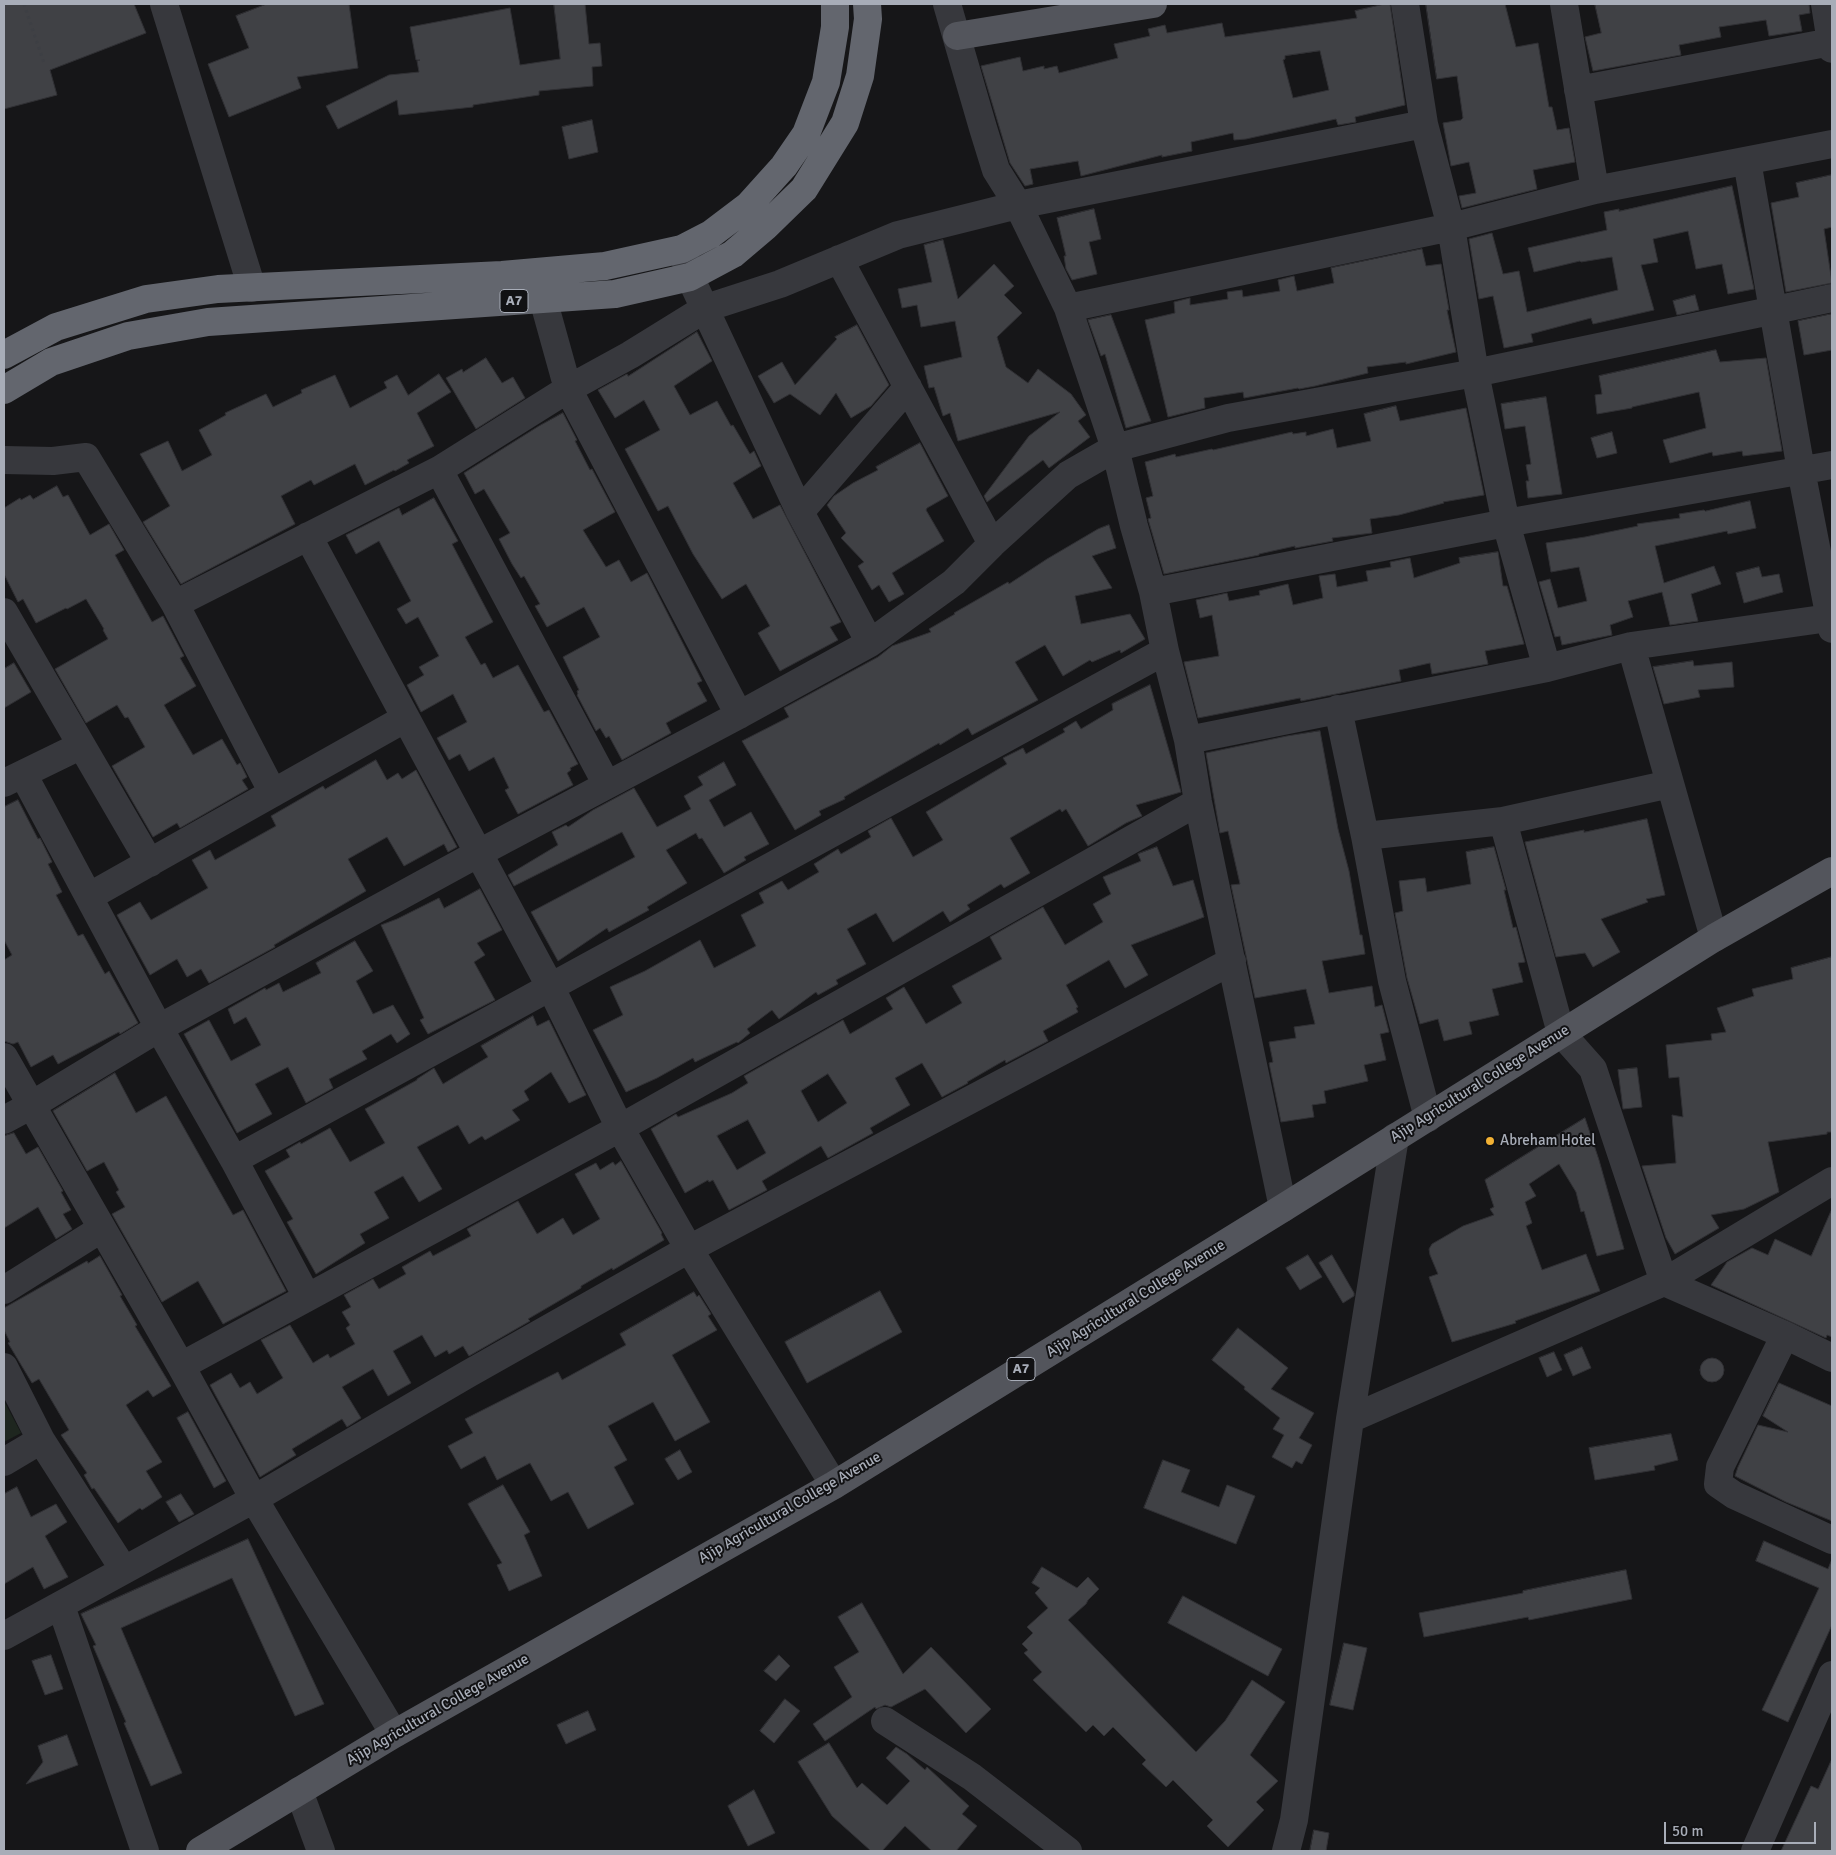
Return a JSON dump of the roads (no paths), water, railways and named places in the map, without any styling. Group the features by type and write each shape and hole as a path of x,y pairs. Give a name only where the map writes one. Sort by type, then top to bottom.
{"highway":[{"name":"A7","path":"4,356 56,327 146,299 218,290 502,275 605,266 682,249 711,234 748,206 784,166 806,134 826,82 835,26 835,4"},
{"name":"A7","path":"4,390 52,362 128,336 208,322 615,294 690,277 733,254 804,190 844,123 860,76 868,19 866,4"}],"main road":[{"path":"957,36 1153,4"},
{"name":"Ajip Agricultural College Avenue","path":"200,1851 394,1734 834,1485 1428,1118 1561,1032 1714,938 1832,871"}],"street":[{"path":"164,4 252,288"},
{"path":"948,4 996,170 1018,205 1068,308 1115,448 1134,526 1153,592 1165,651 1188,740 1198,802 1283,1208"},
{"path":"1405,4 1424,124 1451,227 1475,373 1506,523 1547,668"},
{"path":"1564,4 1595,190"},
{"path":"1578,90 1832,46 1825,4"},
{"path":"175,604 439,470 568,389 630,355 706,308 780,284 898,235 1018,205 1424,124"},
{"path":"1068,308 1451,227 1595,190 1832,144"},
{"path":"1188,740 1547,668 1631,646 1831,624 1801,470 1747,161"},
{"path":"682,249 690,277 800,512 870,643"},
{"path":"838,259 992,544"},
{"path":"4,1120 159,1028 479,852 739,715 870,643 954,582 992,544 1068,475 1115,448 1228,418 1475,373 1832,298"},
{"path":"544,300 568,389 739,715"},
{"path":"800,512 908,387"},
{"path":"4,460 53,461 86,456 175,604 273,793"},
{"path":"1153,592 1506,523 1832,464"},
{"path":"439,470 607,785"},
{"path":"308,536 551,988 620,1128 689,1249 834,1485"},
{"path":"4,612 80,746 150,863"},
{"path":"1631,646 1714,938"},
{"path":"234,1160 1165,651"},
{"path":"1338,709 1365,836 1392,981 1428,1118"},
{"path":"90,896 406,718"},
{"path":"80,746 13,779 90,896 159,1028 234,1160 307,1297"},
{"path":"1365,836 1503,821 1670,784"},
{"path":"181,1366 620,1128 1198,802"},
{"path":"1503,821 1561,1032 1593,1069 1664,1282 1785,1335 1832,1358"},
{"path":"4,1636 254,1499 468,1374 689,1249 1232,961"},
{"path":"4,1057 30,1106 181,1366 254,1499 394,1734"},
{"path":"1286,1851 1294,1820 1350,1418 1395,1137"},
{"path":"1350,1418 1664,1282 1826,1191"},
{"path":"4,1290 101,1229"},
{"path":"1785,1335 1720,1467 1718,1484 1734,1495 1832,1540"},
{"path":"4,1367 41,1440 124,1570"},
{"path":"4,1462 41,1440"},
{"path":"61,1606 145,1851"},
{"path":"1755,1851 1832,1675"},
{"path":"885,1721 972,1777 1068,1851"},
{"path":"299,1791 321,1851"}],"place":[{"name":"Abreham Hotel","path":"1490,1141"}]}
